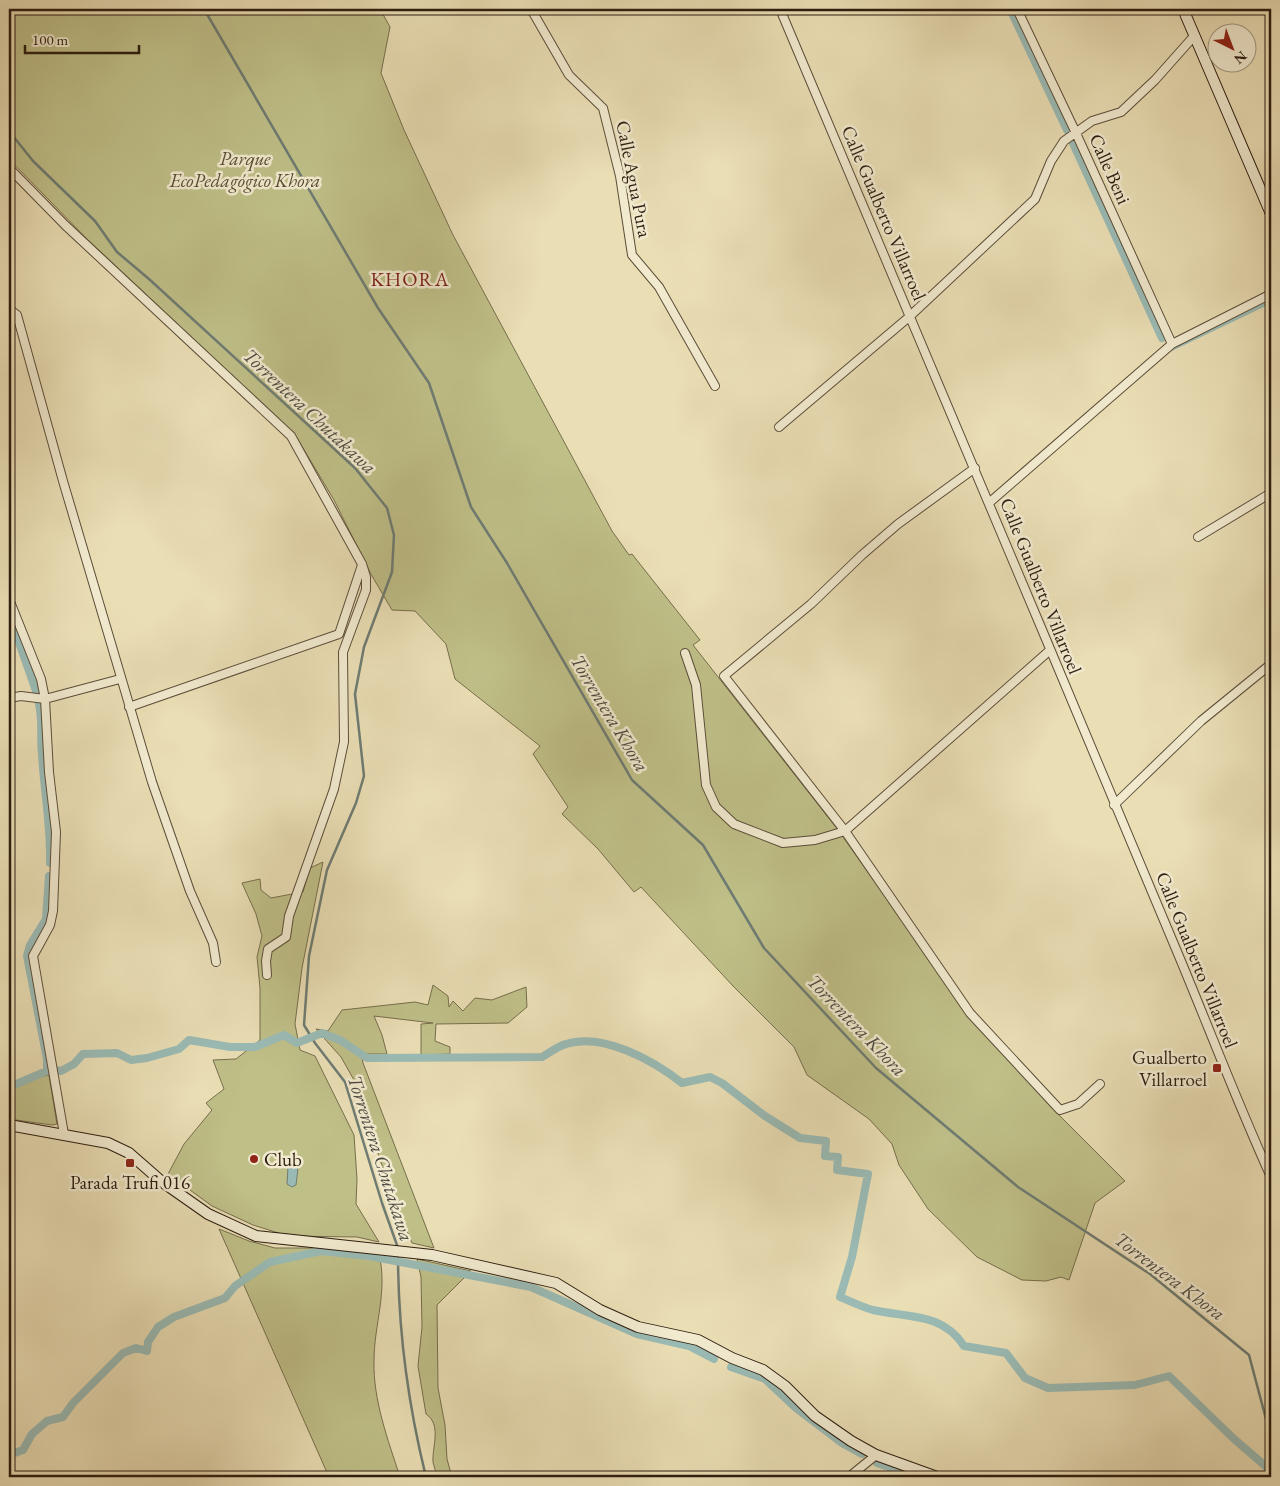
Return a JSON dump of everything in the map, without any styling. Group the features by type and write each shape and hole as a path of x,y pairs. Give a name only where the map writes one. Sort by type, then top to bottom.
{"street":[{"name":"Calle Agua Pura","path":"530,9 569,75 602,108 620,176 632,256 659,287 715,386"},
{"name":"Calle Gualberto Villarroel","path":"780,9 909,317 990,502 1049,651 1174,944 1238,1104 1271,1177"},
{"name":"Calle Beni","path":"1017,9 1172,344"},
{"path":"1183,9 1271,214"},
{"path":"779,427 909,317 1035,199 1051,161 1064,141 1075,131 1092,121 1121,112 1156,80 1195,35"},
{"path":"9,168 65,225 291,436 362,564 366,577 366,590 343,652 344,742 334,789 289,916 286,937 268,949 266,961 267,975"},
{"path":"990,502 1172,344 1271,294"},
{"path":"9,309 17,315 120,679 152,782 190,891 213,943 216,962"},
{"path":"975,468 898,524 862,555 811,604 724,676 845,831 970,1013 1060,1110 1078,1104 1100,1084"},
{"path":"1198,537 1271,493"},
{"path":"129,707 339,634 362,564"},
{"path":"9,599 40,679 45,698 56,841 51,918 33,956 64,1134"},
{"path":"685,653 696,686 706,785 716,807 734,824 783,843 815,840 845,831 1049,651"},
{"path":"1114,805 1201,721 1271,664"},
{"path":"9,698 21,696 45,698 120,679"},
{"path":"9,1125 108,1143 130,1153 161,1180 208,1214 256,1236 393,1249 432,1255 556,1283 600,1310 638,1327 698,1340 732,1358 764,1370 785,1386 815,1416 876,1455 937,1477"},
{"path":"849,1477 876,1455"}],"green space":[{"name":"Parque EcoPedagógico Khora","path":"9,9 380,9 390,27 381,73 404,130 453,235 612,531 629,555 632,554 700,640 693,645 838,830 969,1015 1057,1113 1125,1181 1095,1203 1069,1280 1061,1277 1046,1281 1022,1280 977,1257 928,1209 899,1165 892,1144 869,1119 807,1075 794,1047 733,986 641,887 634,892 598,849 562,814 568,807 533,754 540,746 455,679 446,644 415,611 392,610 372,576 334,500 297,438 87,239 9,159"},
{"path":"323,862 302,968 295,1024 300,1050 315,1056 354,1135 357,1179 356,1204 379,1242 357,1237 288,1236 253,1225 212,1206 168,1174 184,1144 212,1110 206,1103 224,1089 213,1060 236,1059 260,1040 260,988 257,957 262,936 256,914 242,883 260,879 261,890 271,898 303,892 310,868"},
{"path":"433,985 448,996 449,1007 453,1001 463,1011 475,998 492,1000 526,987 527,1007 508,1023 436,1024 435,1041 450,1047 450,1054 421,1055 421,1024 433,1023 374,1016 387,1054 366,1054 361,1051 363,1063 434,1248 412,1243 392,1196 354,1080 341,1057 316,1029 328,1031 342,1010 415,1002 428,1005"},
{"path":"49,1075 57,1124 52,1125 9,1119 9,1090"},
{"path":"219,1229 249,1241 275,1248 321,1248 379,1254 382,1282 374,1376 382,1420 400,1477 329,1477"},
{"path":"417,1259 471,1271 437,1305 438,1388 445,1425 447,1459 452,1477 437,1477 433,1462 435,1430 434,1424 426,1414 418,1366 422,1327 421,1277"}],"water":[{"path":"291,1164 298,1168 296,1185 292,1187 287,1184 288,1167"}],"waterway":[{"name":"Torrentera Khora","path":"204,9 378,308 429,383 471,507 507,563 632,780 703,845 764,948 876,1068 1018,1187 1150,1274 1249,1355 1266,1419 1271,1426"},
{"path":"1010,9 1067,130"},
{"name":"Torrentera Chutakawa","path":"9,131 33,161 95,221 117,252 149,279 355,468 387,508 394,535 392,572 364,647 355,694 364,776 356,803 327,870 309,956 304,1025 315,1043 345,1082 382,1203 398,1248"},
{"path":"1072,141 1162,338"},
{"path":"1167,349 1271,299"},
{"path":"9,614 36,691"},
{"path":"39,704 50,863"},
{"path":"9,1087 47,1071 47,1059 27,956 30,945 46,919 49,876"},
{"path":"55,1070 61,1071 74,1064 83,1054 117,1053 131,1060 147,1058 179,1049 189,1040 230,1047 255,1047 284,1035 297,1043 322,1033 340,1040 367,1058 542,1057 566,1044 580,1041 596,1042 612,1045 643,1058 682,1083 710,1077 722,1083 765,1116 800,1138 826,1141 825,1156 838,1157 837,1170 868,1174 852,1257 840,1297 873,1310 923,1318 935,1322 955,1335 964,1346 1006,1353 1025,1378 1048,1388 1135,1385 1169,1376 1233,1438 1271,1471"},
{"path":"9,1455 23,1450 32,1434 47,1421 63,1417 73,1403 123,1353 136,1348 147,1351 148,1342 158,1327 174,1317 225,1298 235,1286 270,1262 321,1251 369,1256 531,1287 637,1334 689,1346 714,1359"},
{"name":"Torrentera Chutakawa","path":"398,1254 398,1282 405,1366 414,1422 426,1477"},
{"path":"731,1367 765,1379 796,1408 842,1443 862,1454"},
{"path":"877,1463 917,1477"}],"place":[{"name":"Gualberto Villarroel","path":"1217,1068"},
{"name":"Club","path":"254,1159"},
{"name":"Parada Trufi 016","path":"130,1163"}],"district":[{"name":"KHORA","path":"410,279"}]}
